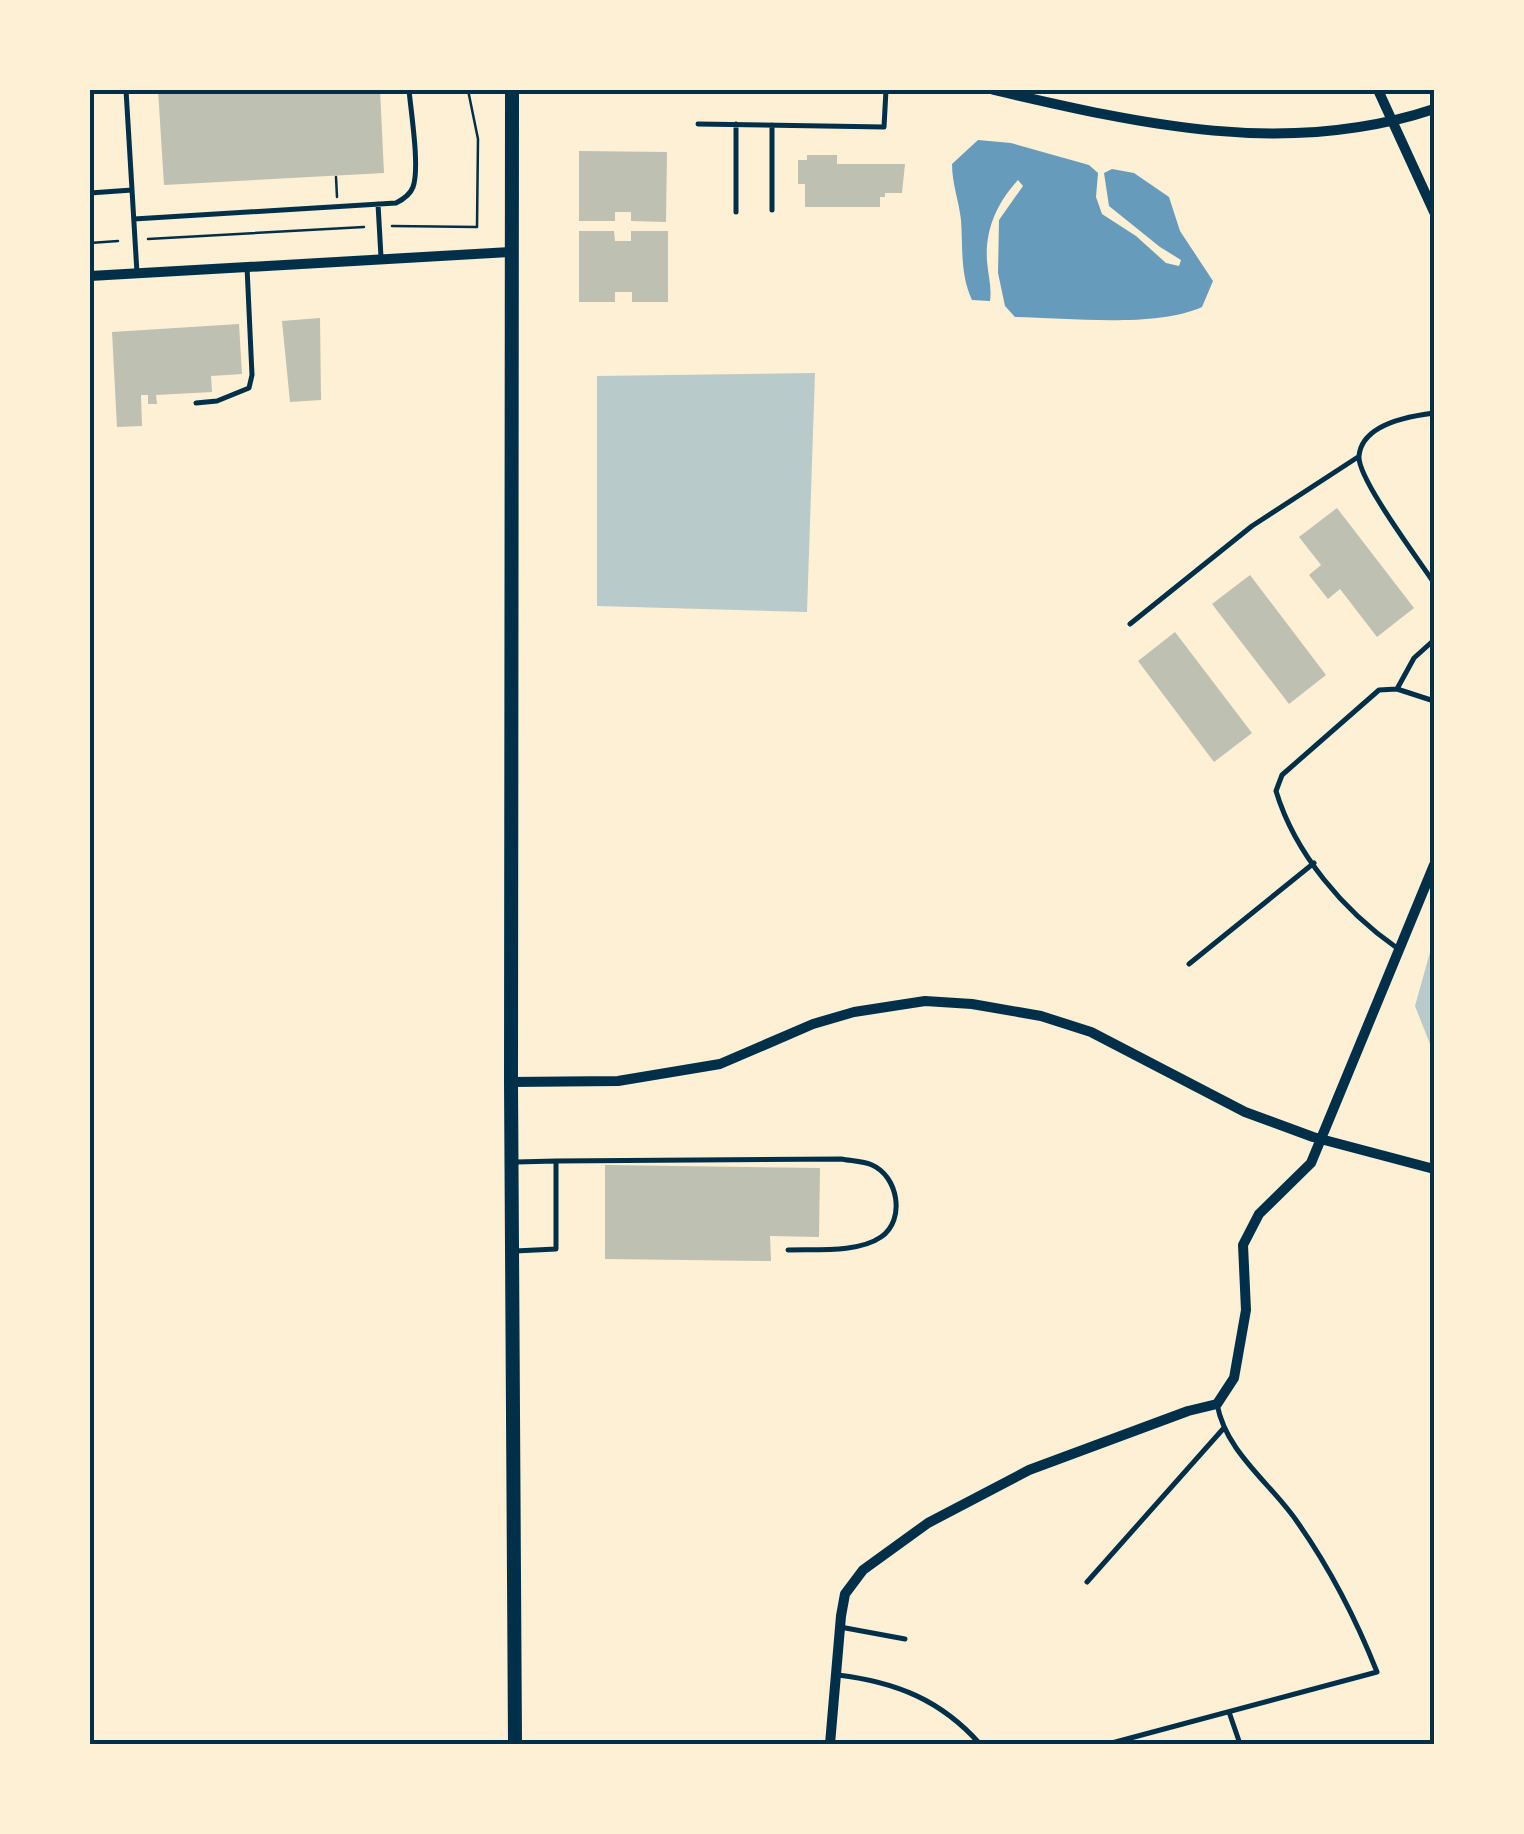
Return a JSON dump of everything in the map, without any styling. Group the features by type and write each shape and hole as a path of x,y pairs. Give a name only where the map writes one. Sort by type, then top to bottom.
{"main road":[{"path":"512,90 515,1744"}],"street":[{"path":"994,90 1134,122 1204,132 1359,129 1392,123 1434,108"},
{"path":"1378,90 1434,212"},
{"path":"90,276 511,252"},
{"path":"830,1744 846,1594 863,1570 928,1523 1029,1470 1188,1411 1217,1404 1234,1378 1246,1310 1242,1245 1259,1214 1311,1164 1434,865"},
{"path":"511,1082 618,1081 720,1064 814,1024 854,1012 925,1000 972,1004 1041,1016 1091,1032 1244,1112 1321,1139 1434,1169"}],"lane":[{"path":"126,90 137,273"},
{"path":"134,219 396,203 413,189 409,90"},
{"path":"698,124 884,127 886,90"},
{"path":"736,124 736,212"},
{"path":"772,125 772,210"},
{"path":"90,193 132,190"},
{"path":"378,204 381,260"},
{"path":"196,403 217,402 249,388 252,375 247,267"},
{"path":"1130,624 1252,526 1358,457 1366,437 1402,417 1434,413"},
{"path":"1358,457 1365,480 1434,582"},
{"path":"1397,689 1414,658 1434,640"},
{"path":"1400,950 1366,926 1331,889 1282,811 1276,791 1282,775 1379,690 1397,689 1434,701"},
{"path":"1188,964 1314,863"},
{"path":"512,1162 841,1160 872,1164 884,1173 897,1199 890,1227 882,1237 838,1248 788,1250"},
{"path":"512,1251 556,1250 556,1162"},
{"path":"1108,1744 1377,1672 1360,1628 1329,1570 1295,1518 1223,1430 1217,1404"},
{"path":"1088,1582 1223,1430"},
{"path":"840,1627 905,1639"},
{"path":"836,1675 889,1684 917,1694 942,1709 980,1744"},
{"path":"1229,1712 1239,1741"}],"path":[{"path":"468,90 478,139 478,227 482,233"},
{"path":"338,217 339,228"},
{"path":"392,226 478,227"},
{"path":"148,240 364,227"},
{"path":"90,243 118,241"}],"shaded area":[{"path":"815,373 807,612 597,606 597,376"},
{"path":"1434,938 1434,1054 1415,1006"}],"water":[{"path":"978,140 1011,143 1089,165 1098,173 1096,197 1102,214 1136,236 1166,263 1179,266 1181,260 1109,206 1104,173 1112,169 1134,173 1169,197 1180,231 1213,281 1202,307 1183,314 1137,320 1015,317 1005,306 998,273 999,220 1023,186 1018,180 998,207 990,227 990,301 972,300 964,271 952,164"}],"building":[{"path":"158,90 380,90 384,173 164,185"},
{"path":"579,151 667,152 666,222 631,221 631,212 615,212 615,221 579,221"},
{"path":"807,155 837,155 837,164 905,164 902,193 885,193 885,197 880,197 880,207 805,207 805,184 798,184 798,160 807,160"},
{"path":"579,231 614,231 615,241 631,241 631,231 668,231 668,302 632,302 632,292 615,292 615,302 579,302"},
{"path":"320,318 321,400 290,402 282,321"},
{"path":"239,324 242,374 211,376 212,392 156,395 157,404 148,404 148,395 141,395 142,426 117,427 112,332"},
{"path":"1337,508 1414,608 1377,637 1340,589 1328,599 1309,575 1321,565 1299,537"},
{"path":"1250,575 1326,675 1289,704 1212,604"},
{"path":"1175,632 1252,733 1214,762 1138,661"},
{"path":"605,1165 820,1168 819,1237 770,1236 771,1261 605,1259"}]}
